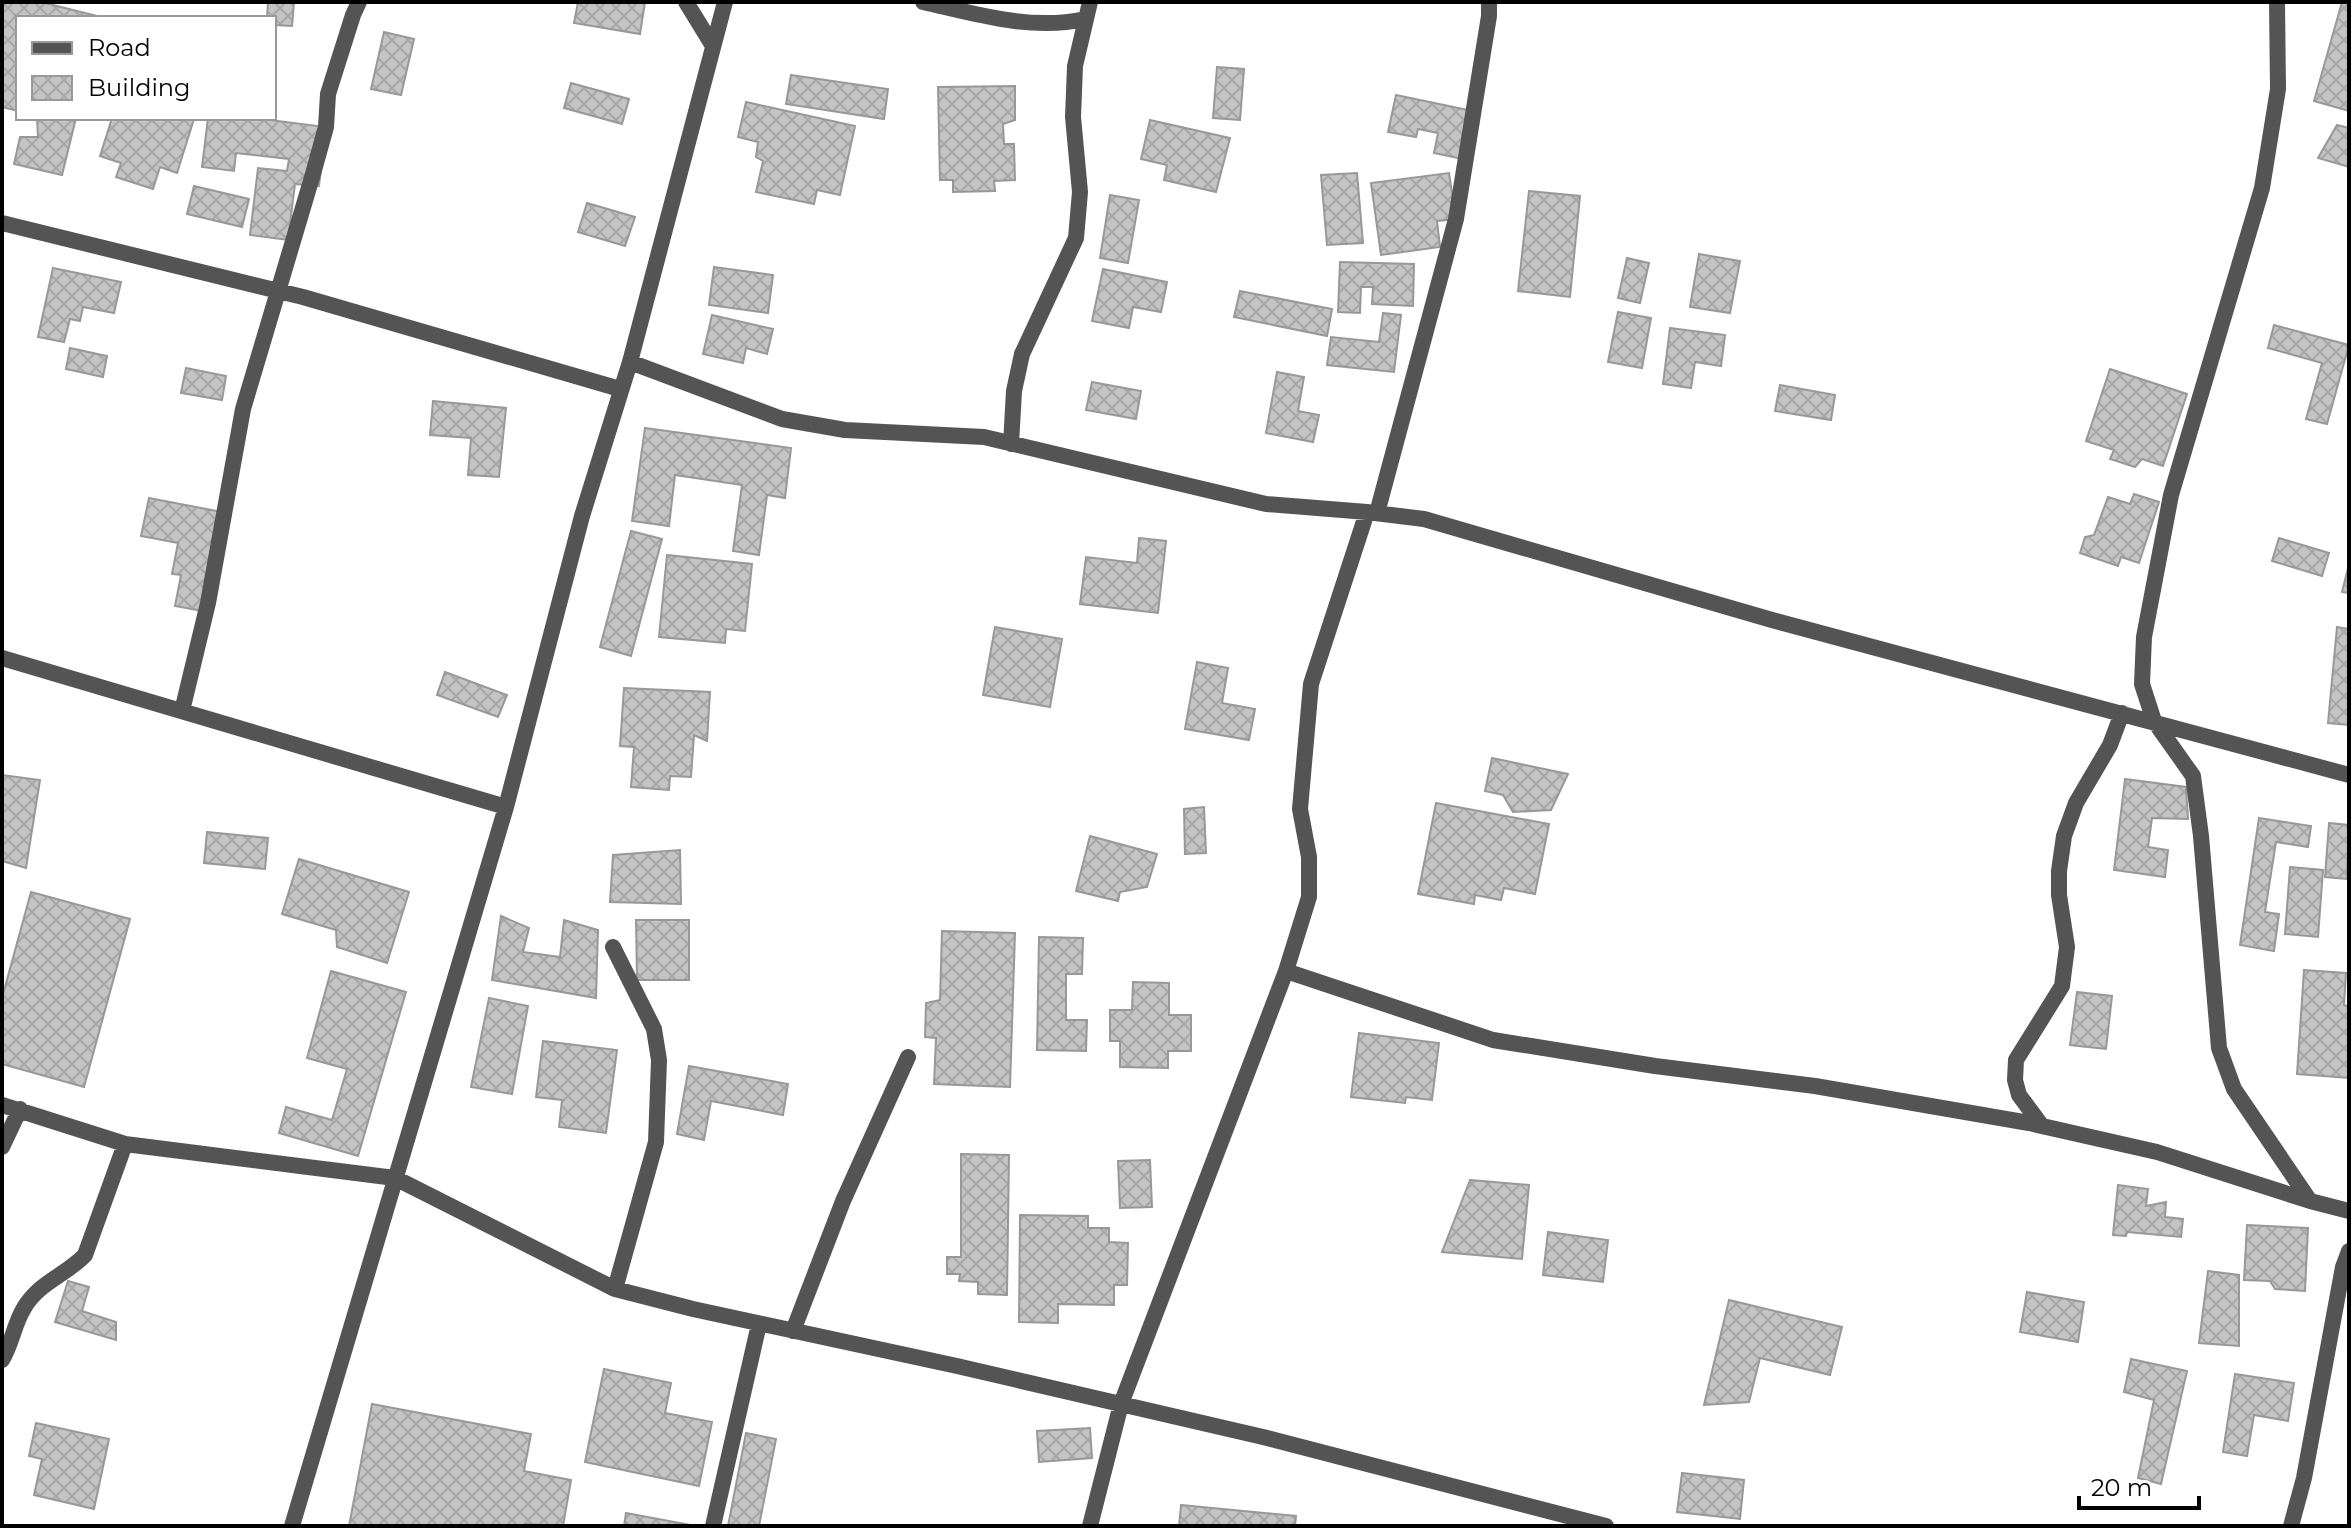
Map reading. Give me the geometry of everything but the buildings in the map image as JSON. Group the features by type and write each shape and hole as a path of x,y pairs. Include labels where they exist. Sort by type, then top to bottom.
{"street":[{"path":"182,711 208,603 243,409 326,127 328,94 359,2"},
{"path":"686,2 713,46"},
{"path":"292,1526 506,807 582,516 630,362 725,2"},
{"path":"923,2 1033,24 1061,24 1085,19"},
{"path":"1011,444 1014,391 1022,354 1076,238 1080,192 1073,117 1075,66 1090,2"},
{"path":"1090,1526 1121,1404 1286,971 1309,897 1309,857 1300,809 1311,684 1372,512 1456,219 1489,2"},
{"path":"2277,2 2278,89 2262,188 2171,495 2144,637 2142,684 2154,721 2193,776 2219,1048 2234,1089 2310,1201"},
{"path":"2,223 277,291 620,389"},
{"path":"630,362 782,419 845,430 984,437 1266,504 1424,519 1772,620 2349,775"},
{"path":"2,658 506,807"},
{"path":"2042,1126 2019,1095 2015,1080 2016,1060 2062,986 2067,947 2059,895 2059,871 2064,836 2076,803 2110,745 2122,713"},
{"path":"613,947 654,1029 659,1060 656,1142 615,1289"},
{"path":"1286,971 1493,1040 1655,1066 1815,1086 2042,1126 2157,1152 2349,1211"},
{"path":"793,1331 843,1201 908,1057"},
{"path":"2,1105 125,1144 395,1178 615,1289 1263,1437 1559,1521 1606,1526"},
{"path":"2,1147 20,1109"},
{"path":"2,1360 24,1307 46,1283 73,1268 85,1255 125,1144"},
{"path":"2291,1526 2304,1478 2343,1267 2349,1251"},
{"path":"713,1526 759,1324"}]}
